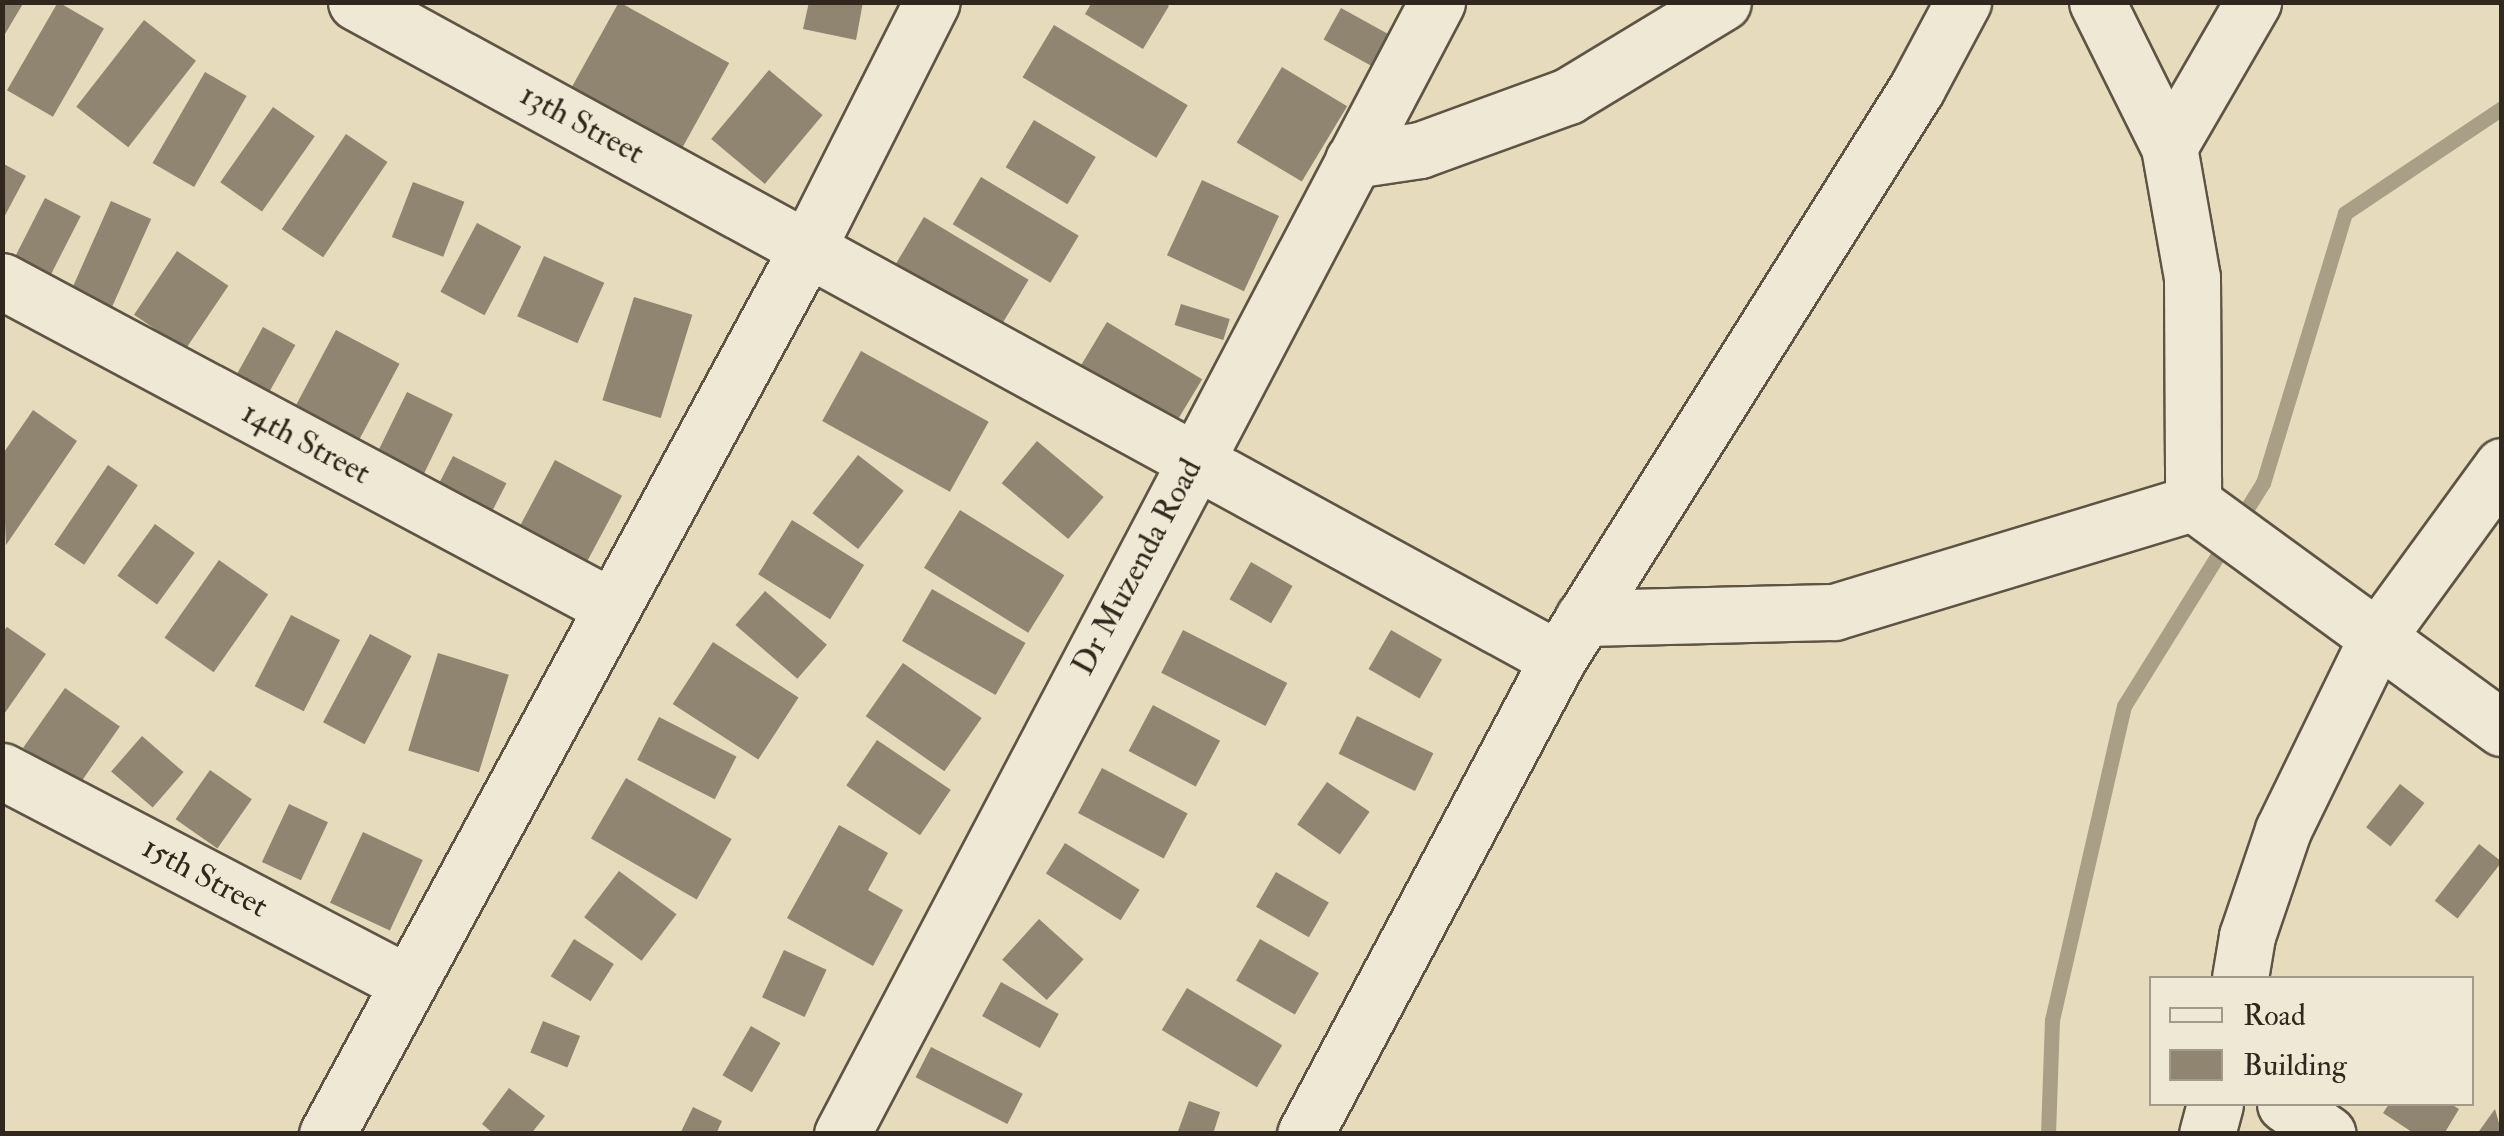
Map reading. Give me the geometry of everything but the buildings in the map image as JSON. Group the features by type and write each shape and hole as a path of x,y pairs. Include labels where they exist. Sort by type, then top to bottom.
{"street":[{"name":"13th Street","path":"356,2 808,245 1191,462 1571,639"},
{"path":"327,1134 808,245 932,2"},
{"name":"Dr Muzenda Road","path":"842,1134 1191,462 1437,2"},
{"path":"1353,160 1420,150 1568,96 1723,2"},
{"path":"1306,1134 1571,639 1917,88 1963,2"},
{"path":"2097,2 2169,147 2192,278 2193,502"},
{"path":"2169,147 2253,2"},
{"name":"14th Street","path":"2,280 610,606"},
{"path":"2240,976 2246,936 2283,830 2376,638 2502,466"},
{"path":"1571,639 1834,612 2193,502"},
{"path":"2193,502 2279,569 2502,728"},
{"name":"15th Street","path":"2,771 407,982"},
{"path":"2207,1134 2214,1106"},
{"path":"2288,1106 2328,1134"}],"waterway":[{"path":"2048,1134 2052,1020 2124,706 2263,483 2345,213 2502,108"}]}
